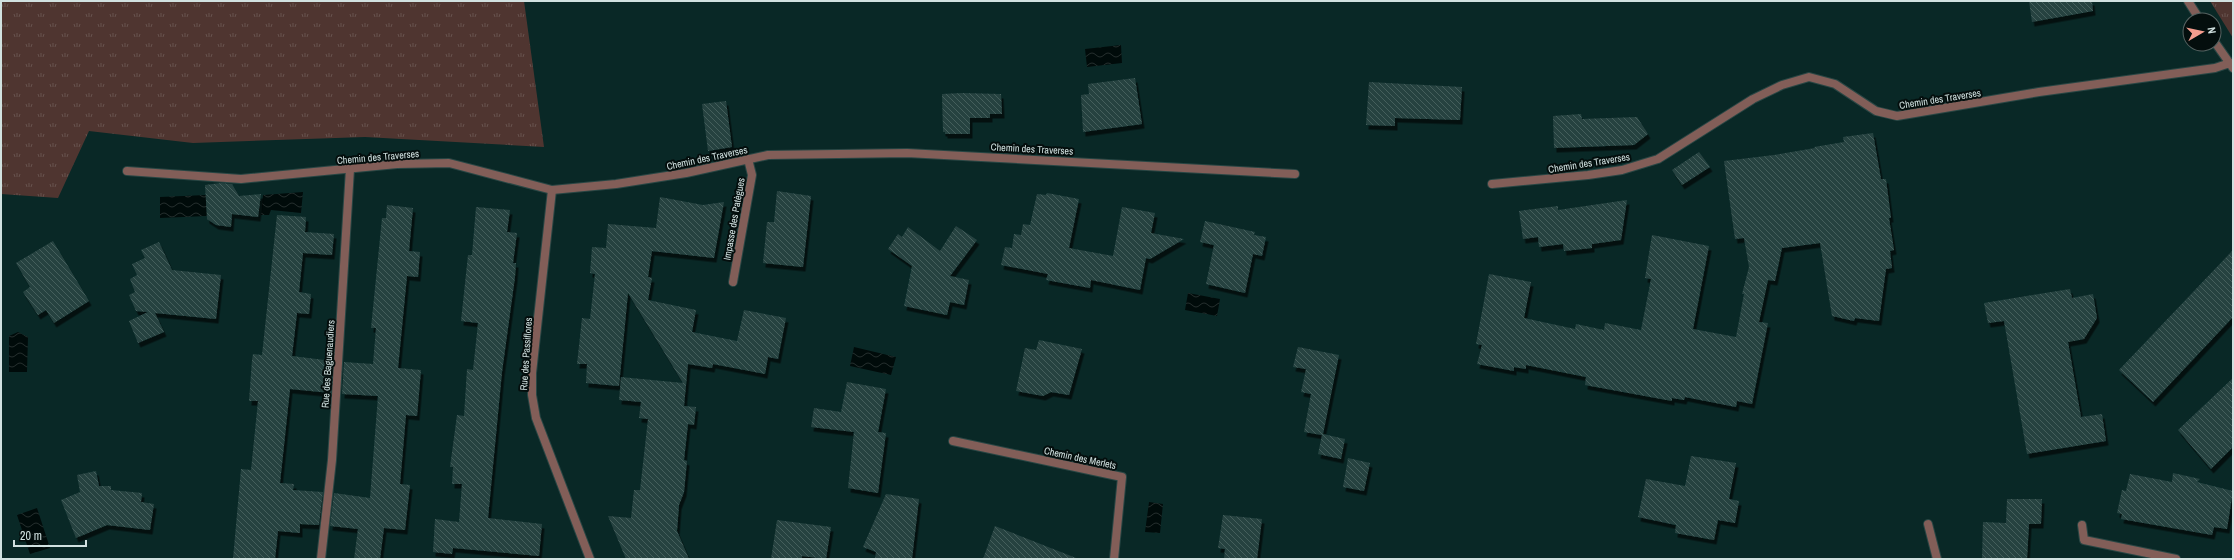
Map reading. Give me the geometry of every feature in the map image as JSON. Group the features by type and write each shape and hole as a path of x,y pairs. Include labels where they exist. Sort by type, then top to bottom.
{"street":[{"path":"2188,1 2195,12"},
{"path":"2221,52 2231,66"},
{"name":"Chemin des Traverses","path":"1492,184 1588,175 1622,170 1658,159 1753,99 1782,85 1810,77 1835,84 1876,111 1896,116 2040,92 2231,66"},
{"name":"Chemin des Traverses","path":"127,171 241,179 397,164 449,162 552,190 616,184 686,173 748,159 786,154 907,153 1295,174"},
{"name":"Impasse des Patègues","path":"733,282 752,175 748,159"},
{"name":"Rue des Baguenaudiers","path":"321,559 332,460 350,169"},
{"name":"Rue des Passiflores","path":"552,190 532,374 532,395 536,418 590,559"},
{"name":"Chemin des Merlets","path":"953,441 1122,477 1114,559"},
{"path":"1928,524 1937,559"},
{"path":"2082,525 2084,540 2176,559"}],"green space":[{"path":"1,1 524,1 544,147 365,137 193,143 89,131 58,198 1,194"},
{"path":"2210,1 2233,1 2233,38 2222,20 2222,12 2217,12"}],"water":[{"path":"1121,45 1122,63 1087,67 1085,49"},
{"path":"303,192 301,213 271,210 269,215 261,215 263,195"},
{"path":"206,195 207,216 160,218 160,197"},
{"path":"1188,293 1220,299 1217,316 1185,310"},
{"path":"18,332 28,337 27,372 9,372 9,336"},
{"path":"854,347 896,357 891,375 850,366"},
{"path":"1149,502 1163,504 1160,533 1145,532"},
{"path":"37,508 50,548 30,554 17,515"}],"building":[{"path":"2029,1 2092,1 2093,11 2032,22"},
{"path":"1135,78 1142,124 1083,132 1081,95 1089,94 1088,84"},
{"path":"1369,82 1462,87 1460,120 1395,118 1395,126 1366,125"},
{"path":"942,94 1001,94 1002,114 990,114 990,118 970,118 970,134 945,134 945,132 943,132"},
{"path":"726,101 732,147 708,151 702,104"},
{"path":"1581,114 1582,119 1637,117 1648,134 1634,145 1554,148 1553,116"},
{"path":"1873,133 1881,179 1886,179 1891,218 1889,218 1894,250 1890,251 1892,268 1886,269 1879,321 1855,318 1854,321 1832,316 1820,243 1782,248 1775,281 1768,280 1759,322 1768,323 1752,404 1737,401 1736,407 1685,397 1684,400 1672,398 1672,401 1585,385 1586,377 1526,365 1526,369 1514,367 1514,371 1477,364 1482,345 1476,344 1489,274 1531,282 1524,318 1575,329 1576,324 1604,330 1605,323 1641,330 1651,279 1645,278 1652,235 1709,246 1693,329 1736,337 1744,294 1742,294 1749,267 1744,238 1735,239 1724,161 1815,148 1814,147 1844,142 1843,137"},
{"path":"1699,152 1710,167 1682,185 1672,170"},
{"path":"221,183 232,184 239,196 261,194 258,217 232,214 231,227 216,225 207,219 205,185"},
{"path":"777,191 811,196 803,267 763,263 767,222 774,222"},
{"path":"1047,193 1079,199 1069,248 1113,256 1122,207 1155,213 1151,233 1184,239 1150,259 1146,258 1140,290 1091,280 1090,288 1046,280 1048,274 1001,265 1005,247 1012,248 1014,234 1021,235 1023,224 1030,225 1037,194 1046,195"},
{"path":"660,197 703,205 724,202 714,258 652,251 648,277 652,278 648,300 696,310 692,332 737,341 744,310 786,318 778,359 768,357 765,374 713,364 712,368 688,364 684,406 696,407 694,425 688,424 684,460 687,461 684,492 679,505 677,531 689,559 626,559 608,516 631,518 634,490 640,490 648,419 639,418 641,402 619,400 621,377 683,383 628,293 619,386 586,383 587,364 577,364 582,318 590,319 595,274 590,273 592,247 606,248 608,224 656,228"},
{"path":"1627,200 1621,240 1592,244 1592,248 1564,251 1563,244 1539,247 1538,237 1523,239 1519,211 1558,206 1558,210"},
{"path":"387,205 413,208 409,251 420,252 418,277 407,276 398,368 421,370 417,416 406,415 400,484 410,485 405,530 384,528 380,559 354,559 358,529 330,526 334,493 370,498 378,396 342,394 344,362 373,364 376,328 371,328 382,218 386,218"},
{"path":"476,207 510,210 507,232 517,233 513,263 516,263 515,277 502,372 488,518 542,524 539,556 453,548 452,554 433,552 435,519 459,522 462,484 452,484 453,467 450,467 457,415 464,416 467,369 473,370 478,323 461,321 468,255 472,255"},
{"path":"277,215 306,217 305,232 334,234 332,255 303,253 299,292 311,294 309,314 297,313 292,356 333,361 331,393 290,389 280,483 294,484 293,490 323,492 319,525 300,524 300,533 278,531 275,559 233,559 241,469 251,470 258,401 249,401 252,360 253,354 262,355"},
{"path":"1205,221 1255,232 1254,235 1266,237 1262,256 1253,254 1245,293 1206,284 1214,245 1200,242"},
{"path":"956,226 977,240 950,276 969,280 964,305 950,302 947,315 904,306 912,266 888,249 898,234 902,237 908,227 940,251"},
{"path":"53,241 89,301 54,323 46,310 38,315 23,292 30,287 16,263"},
{"path":"159,242 172,270 221,275 216,319 155,313 164,332 138,343 129,321 148,312 136,311 129,295 135,292 130,279 137,275 132,264 145,258 141,250"},
{"path":"2233,250 2233,317 2153,402 2119,370"},
{"path":"2070,289 2072,298 2093,294 2097,318 2084,339 2068,342 2081,417 2102,414 2106,441 2027,454 2004,321 1988,323 1984,303"},
{"path":"1039,340 1082,349 1069,395 1051,392 1043,396 1016,391 1025,348 1036,350"},
{"path":"1298,347 1339,355 1323,434 1345,439 1341,459 1318,454 1322,435 1304,432 1311,394 1301,392 1306,369 1293,367"},
{"path":"2233,378 2233,447 2211,469 2178,430"},
{"path":"847,382 886,389 878,432 886,433 878,493 848,488 854,432 811,427 814,408 841,412"},
{"path":"1691,456 1736,463 1729,499 1739,501 1735,523 1718,520 1714,540 1675,533 1676,525 1638,517 1646,479 1685,486"},
{"path":"1348,458 1370,463 1364,491 1343,487"},
{"path":"96,471 99,486 111,486 111,490 142,493 141,502 154,504 150,530 107,525 76,538 61,500 80,492 77,475"},
{"path":"2173,473 2200,479 2197,482 2233,491 2227,529 2214,527 2212,535 2121,519 2122,514 2117,513 2122,490 2126,491 2130,474 2172,482"},
{"path":"886,494 919,499 912,559 875,559 876,552 863,547"},
{"path":"2007,499 2042,499 2041,524 2029,524 2027,559 1982,559 1983,522 2006,523"},
{"path":"1223,515 1262,519 1257,559 1224,559 1225,549 1218,548"},
{"path":"777,520 831,527 826,559 802,556 802,559 771,559"},
{"path":"995,526 1076,558 1076,559 983,559"}]}
